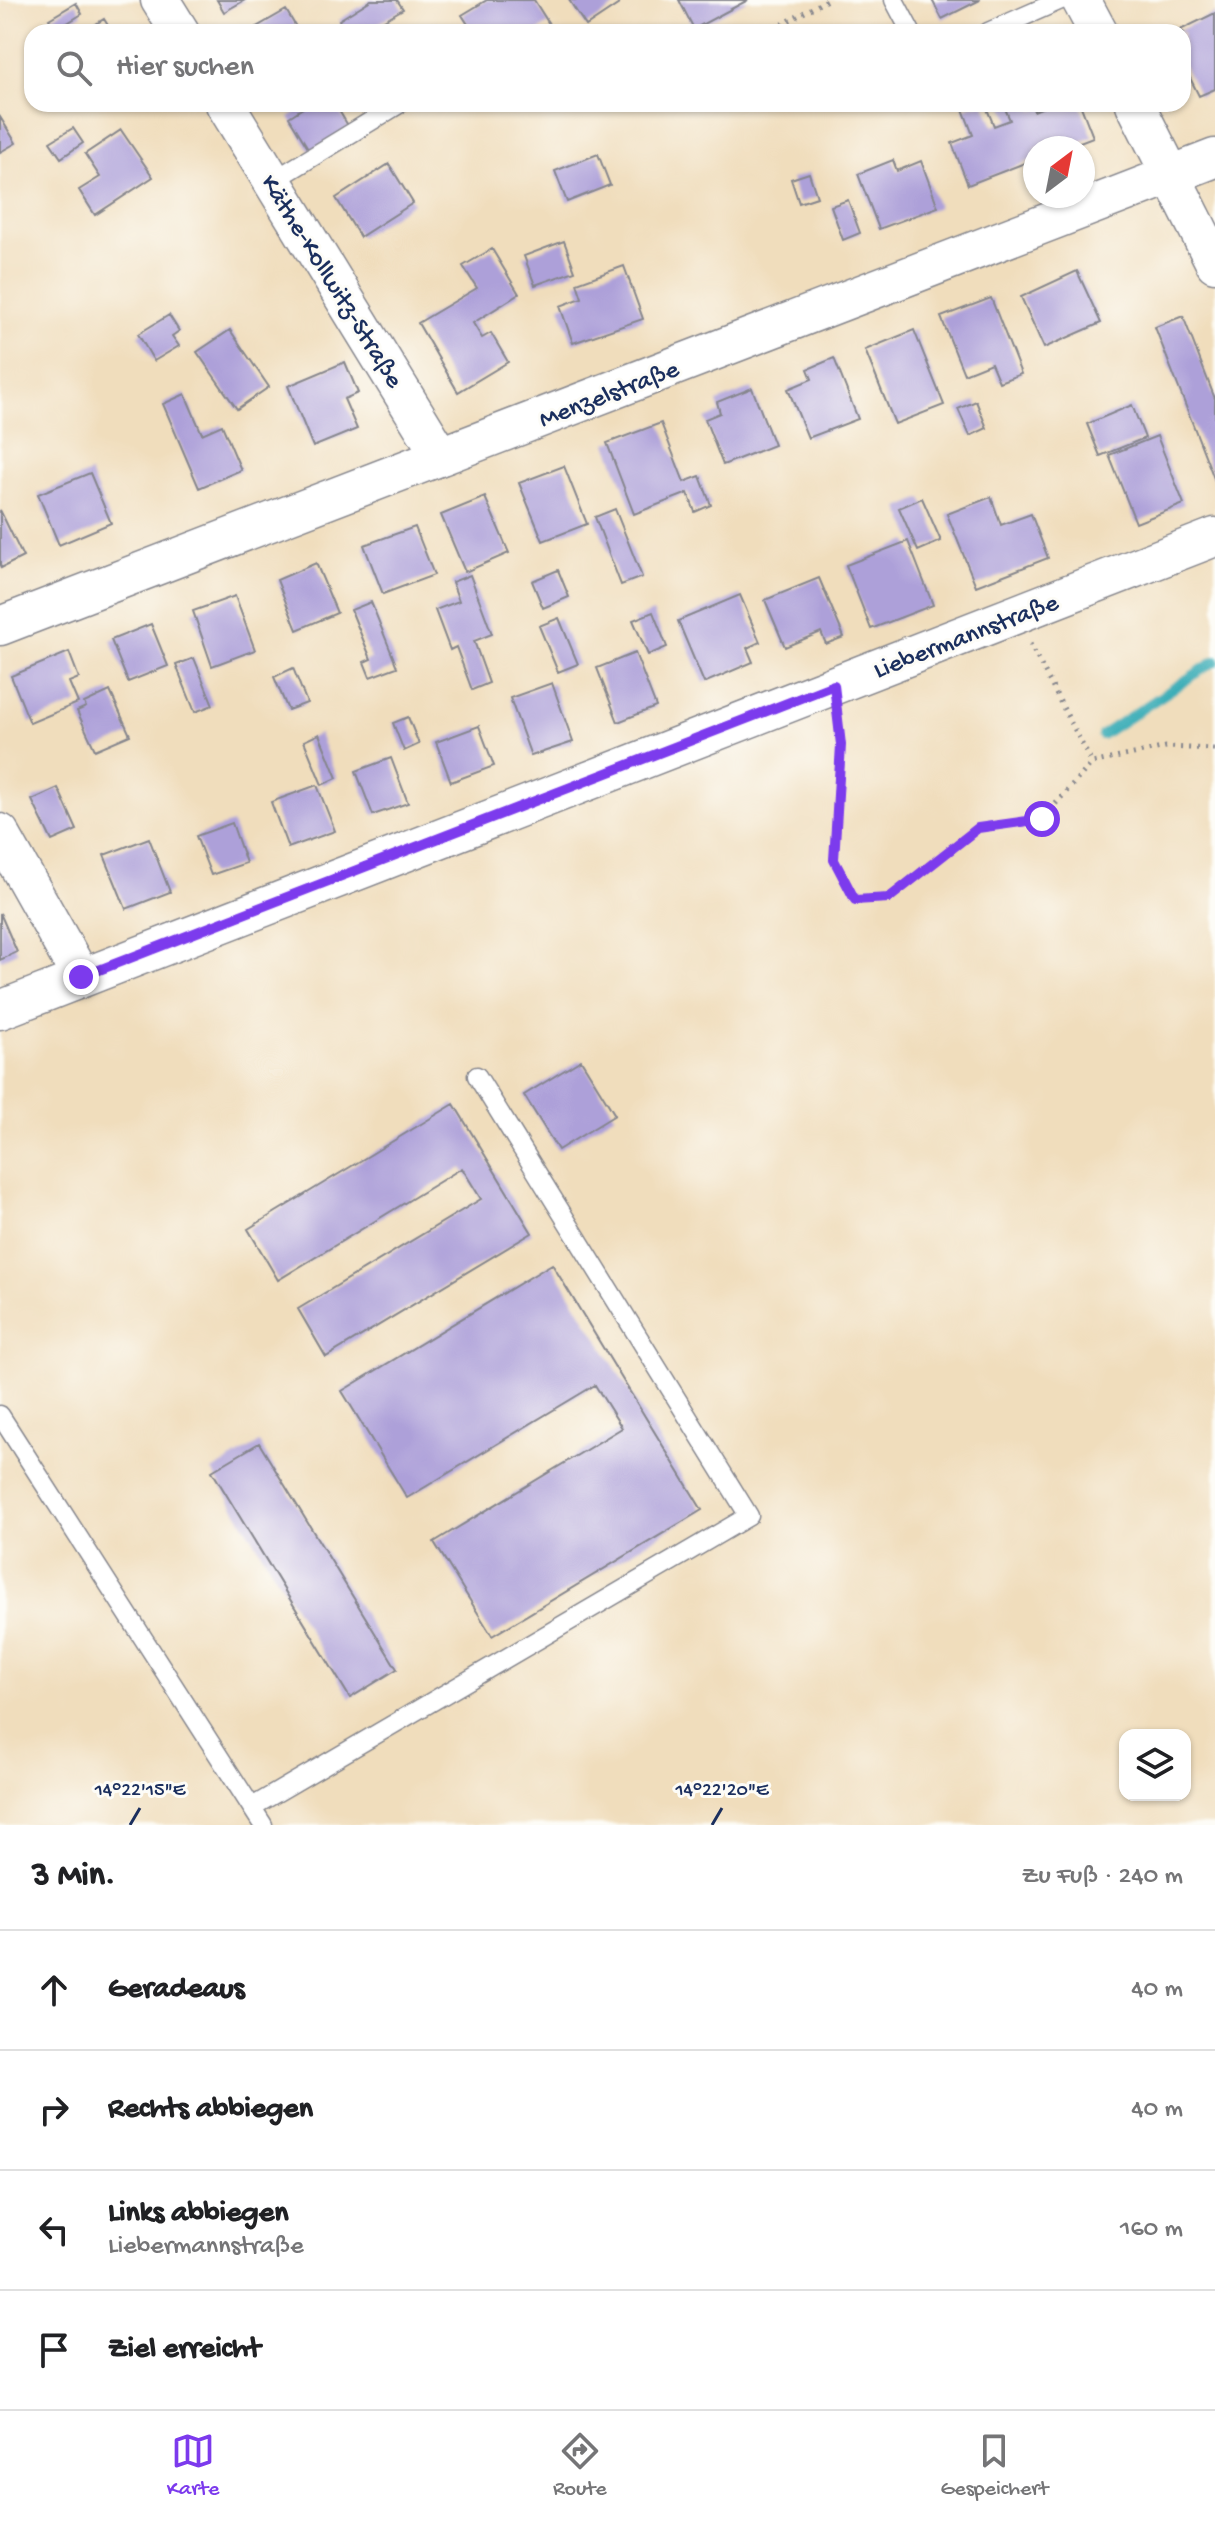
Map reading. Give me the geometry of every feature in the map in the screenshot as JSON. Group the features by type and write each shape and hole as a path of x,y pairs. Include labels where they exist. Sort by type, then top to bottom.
{"street":[{"path":"160,0 175,24"},
{"path":"1081,0 1094,24"},
{"name":"Käthe-Kollwitz-Straße","path":"230,112 441,456"},
{"path":"1139,112 1215,263"},
{"name":"Menzelstraße","path":"0,626 1215,158"},
{"name":"Liebermannstraße","path":"0,1010 1215,537"},
{"path":"0,833 81,977"}],"lane":[{"path":"894,0 907,24"},
{"path":"1006,24 1061,0"},
{"path":"273,181 386,112"},
{"path":"252,1807 749,1516 477,1076"},
{"path":"0,1415 263,1825"}],"path":[{"path":"783,24 827,0"},
{"path":"1014,615 1092,763"},
{"path":"834,685 841,745 834,860 855,900 889,898 978,828 1042,819 1092,763 1166,747 1215,749"}],"building":[{"path":"217,0 245,0 224,12"},
{"path":"371,0 397,0 403,9 377,24 341,24 339,20"},
{"path":"487,0 534,0 549,24 468,24 462,15"},
{"path":"569,0 616,0 619,4 589,24 585,24"},
{"path":"679,0 748,0 703,24 691,24"},
{"path":"932,0 980,0 942,19"},
{"path":"76,3 82,14 66,24 52,24 49,19"},
{"path":"286,10 294,24 262,24"},
{"path":"1215,13 1215,89 1199,96 1191,80 1191,25"},
{"path":"297,112 340,112 350,129 311,153 289,117"},
{"path":"964,112 988,112 994,126 1010,120 1006,112 1083,112 1093,136 1023,136 1023,164 968,185 952,143 973,135"},
{"path":"0,117 16,143 0,152"},
{"path":"73,128 83,143 61,158 50,142"},
{"path":"121,130 153,177 95,215 79,190 100,177 85,154"},
{"path":"598,154 610,185 567,202 555,171"},
{"path":"893,160 897,171 921,161 938,207 879,229 858,174"},
{"path":"389,164 413,203 360,237 336,198"},
{"path":"809,173 817,197 799,203 791,179"},
{"path":"848,200 860,233 843,240 831,206"},
{"path":"564,241 575,271 535,285 524,256"},
{"path":"492,249 519,294 473,323 482,338 491,333 508,362 458,392 418,323 477,288 463,266"},
{"path":"624,266 643,319 573,343 560,306 582,298 577,283"},
{"path":"1077,271 1101,323 1044,348 1021,297"},
{"path":"991,298 1021,374 999,382 991,363 964,374 941,317"},
{"path":"169,315 179,331 172,336 179,346 154,361 138,334"},
{"path":"1183,316 1215,399 1215,481 1155,327"},
{"path":"230,330 269,387 237,409 197,352"},
{"path":"914,330 944,405 895,424 865,350"},
{"path":"834,358 858,419 808,438 788,389 812,379 808,369"},
{"path":"345,362 358,393 344,399 357,429 313,447 288,386"},
{"path":"752,388 774,445 723,465 705,419 720,413 717,402"},
{"path":"185,394 202,434 222,425 241,470 199,488 163,404"},
{"path":"976,401 987,428 970,436 958,409"},
{"path":"1132,405 1145,438 1100,456 1087,424"},
{"path":"661,423 684,482 700,476 711,505 695,512 688,493 634,514 607,443"},
{"path":"1157,436 1184,504 1136,523 1109,455"},
{"path":"564,466 587,524 543,541 519,483"},
{"path":"90,473 111,523 59,545 38,494"},
{"path":"485,497 509,553 465,572 441,515"},
{"path":"991,497 1001,525 1031,514 1048,558 976,586 947,514"},
{"path":"922,498 941,541 918,551 899,508"},
{"path":"615,509 642,577 621,585 595,517"},
{"path":"0,510 23,557 1,568 0,565"},
{"path":"415,527 434,575 383,594 364,545"},
{"path":"908,541 933,605 871,629 846,565"},
{"path":"316,563 337,613 297,630 277,580"},
{"path":"558,570 569,597 543,608 532,581"},
{"path":"470,575 492,634 474,641 489,683 472,690 456,647 450,650 435,610 459,601 452,582"},
{"path":"819,578 844,637 826,644 821,632 785,647 765,600"},
{"path":"740,595 760,642 747,648 753,662 704,683 678,621"},
{"path":"235,596 255,650 212,666 193,611"},
{"path":"371,602 397,667 370,677 364,662 371,659 351,610"},
{"path":"653,612 667,647 648,655 633,620"},
{"path":"559,618 578,664 558,672 539,626"},
{"path":"151,624 168,666 128,682 111,640"},
{"path":"69,652 79,678 69,682 78,703 30,723 11,676"},
{"path":"635,653 656,707 618,722 597,668"},
{"path":"194,658 213,705 195,712 176,665"},
{"path":"293,668 307,703 288,710 274,677"},
{"path":"552,683 573,742 531,756 510,698"},
{"path":"110,691 130,735 95,750 77,711 86,707 84,703"},
{"path":"408,717 419,744 404,751 393,723"},
{"path":"479,726 494,766 451,782 436,742"},
{"path":"319,734 337,778 322,785 304,741"},
{"path":"391,758 408,803 373,815 356,771"},
{"path":"317,785 335,831 288,848 271,802"},
{"path":"58,788 77,830 52,841 32,800"},
{"path":"232,823 246,863 211,875 196,836"},
{"path":"149,838 170,892 126,909 104,855"},
{"path":"0,913 17,952 0,960"},
{"path":"581,1060 615,1115 558,1150 524,1095"},
{"path":"454,1104 532,1233 326,1357 298,1309 481,1199 462,1168 278,1280 248,1229"},
{"path":"552,1264 702,1510 492,1636 434,1542 622,1428 595,1385 407,1498 342,1391"},
{"path":"259,1443 397,1669 350,1698 212,1471"}],"waterway":[{"path":"1102,735 1215,661"}],"route":[{"path":"81,977 834,685 841,745 834,860 855,900 889,898 978,828 1042,819"}]}
